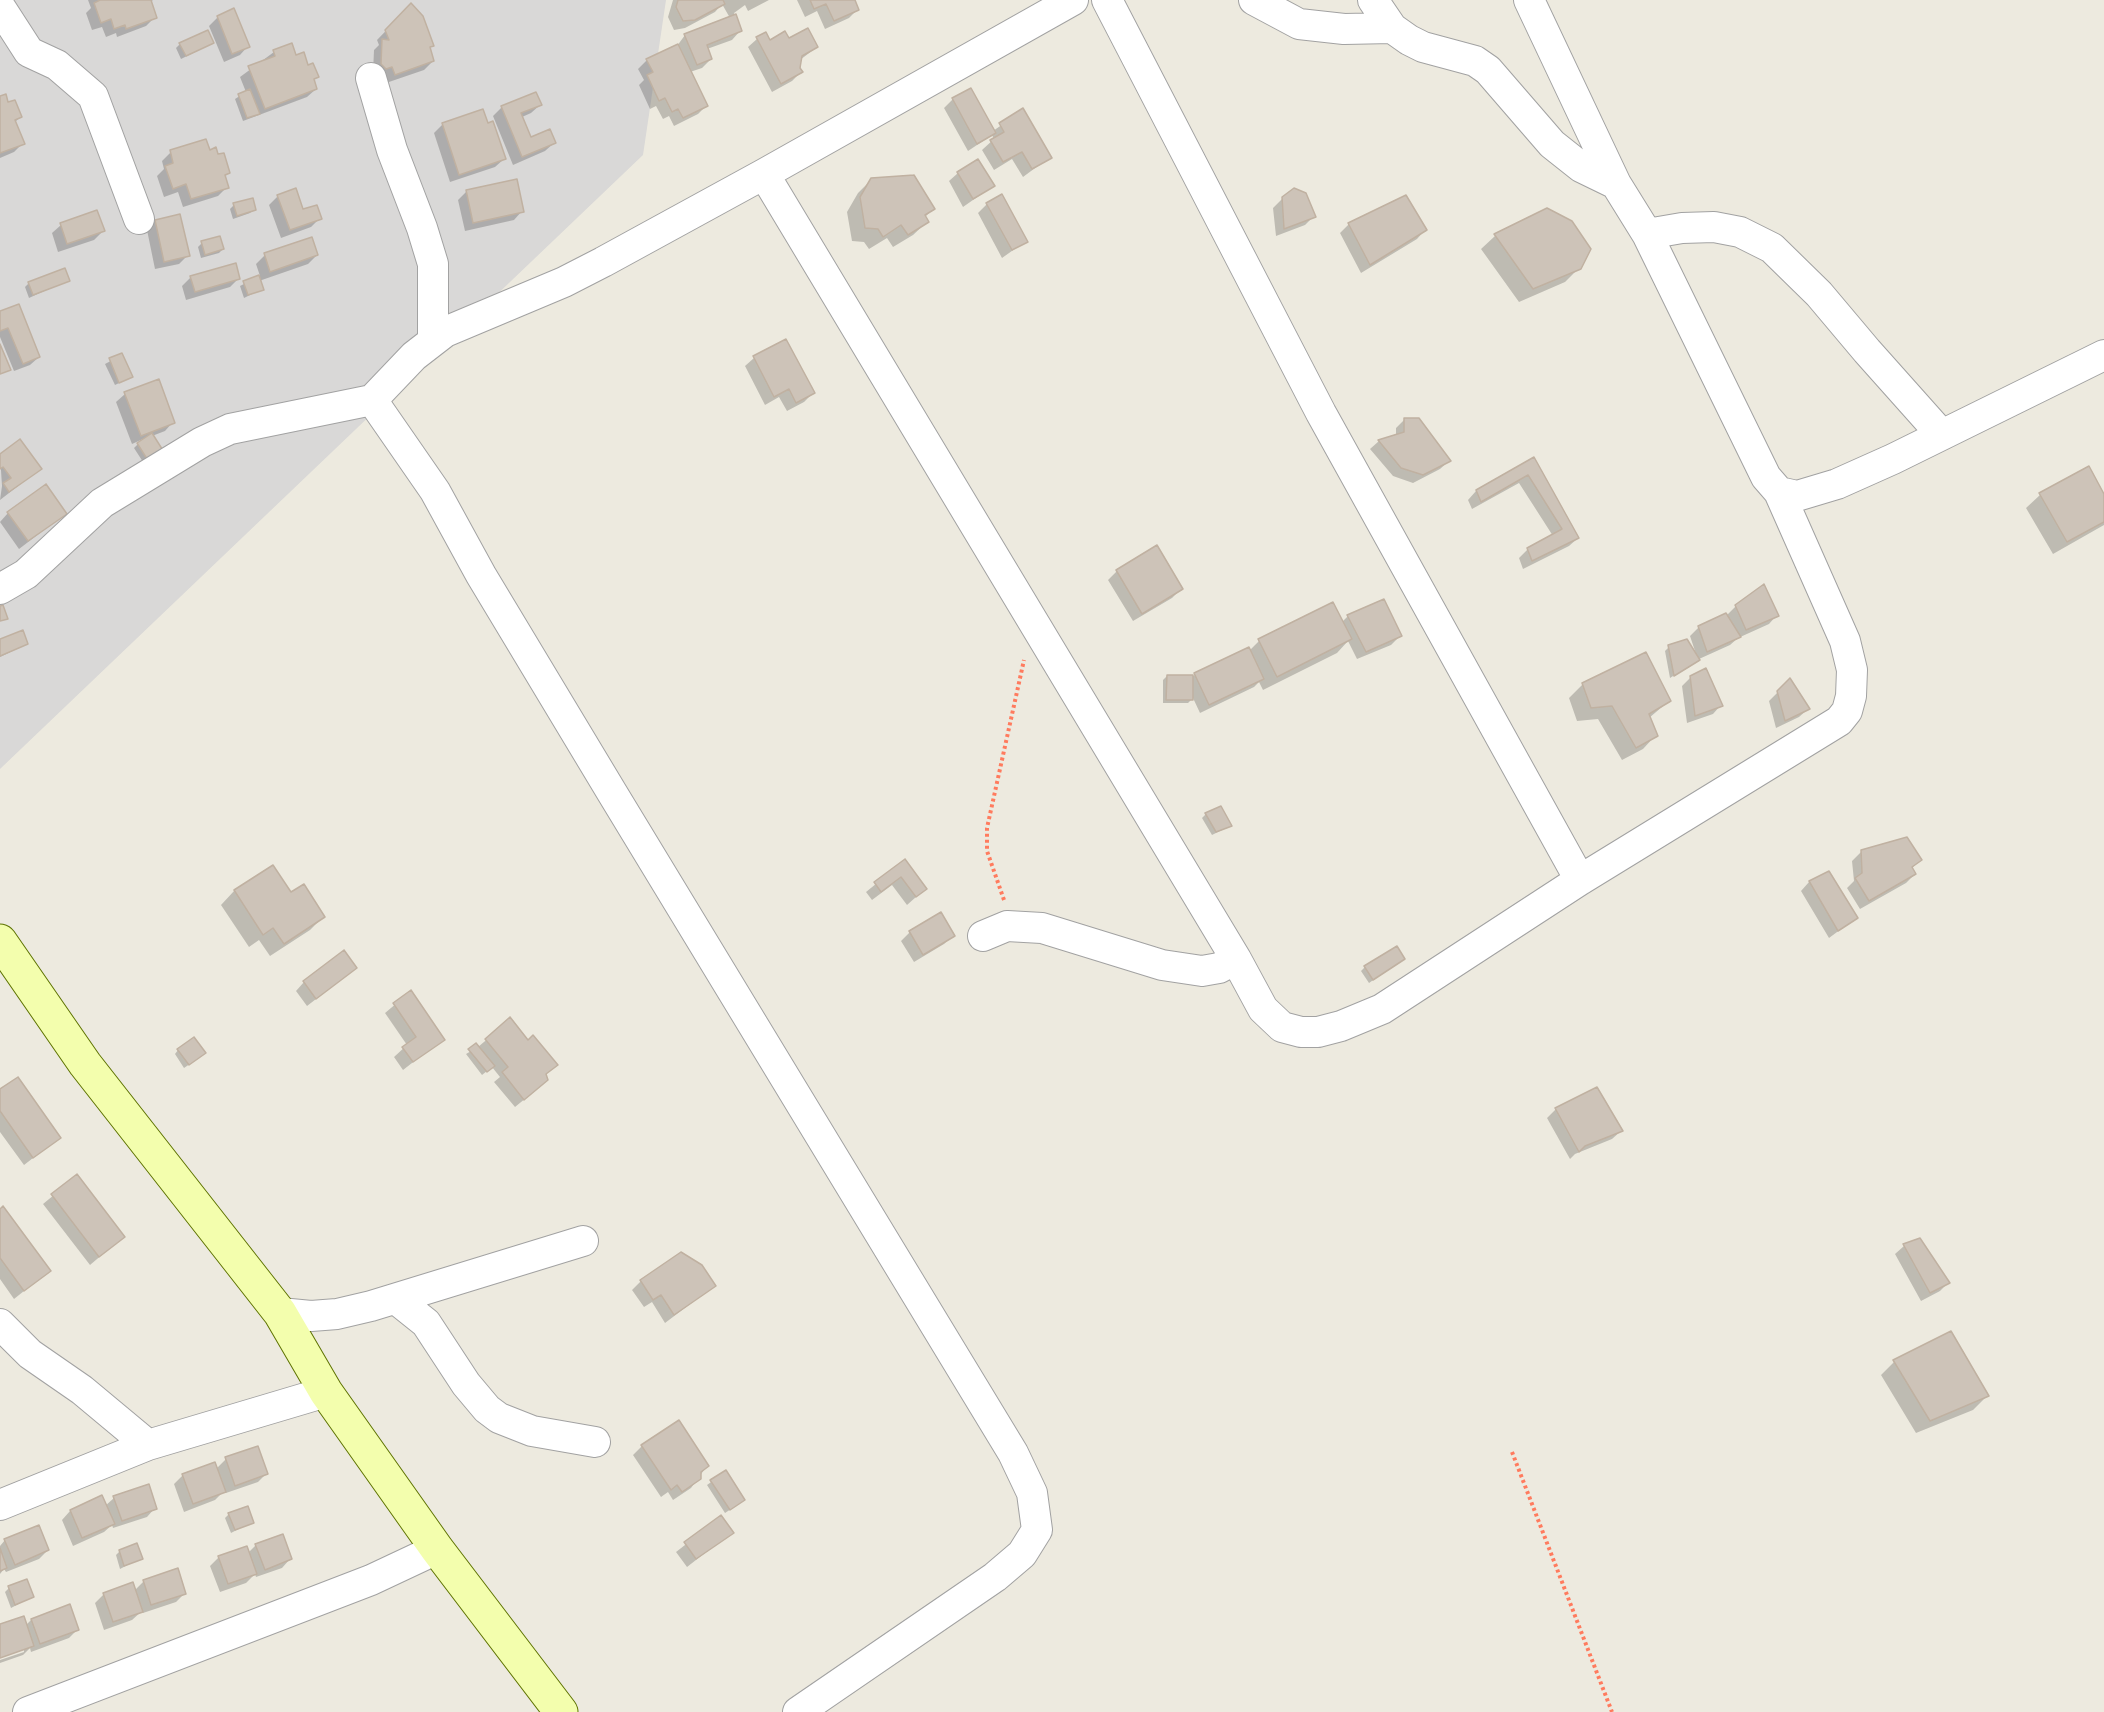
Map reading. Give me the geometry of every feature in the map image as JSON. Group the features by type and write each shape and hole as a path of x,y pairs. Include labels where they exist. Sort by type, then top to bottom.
{"street":[{"path":"0,589 26,574 102,503 202,442 230,429 372,400 386,388 414,356 434,341 476,318 564,282 764,174 1073,0"},
{"path":"1107,0 1320,413 1580,880"},
{"path":"1254,0 1299,24 1344,29 1392,28"},
{"path":"1373,0 1392,28 1423,47 1475,61 1497,81 1512,101 1552,144 1581,167 1616,184"},
{"path":"764,174 1032,624 1236,959 1263,1009 1282,1027 1301,1032 1318,1032 1341,1026 1382,1009 1580,880 1839,721 1848,711 1852,670 1845,641 1779,492 1766,477 1647,234 1616,184 1529,0"},
{"path":"0,7 29,52 57,65 93,96 139,219"},
{"path":"371,78 392,150 422,228 433,264 434,341"},
{"path":"1647,234 1682,228 1714,227 1740,232 1772,248 1820,294 1866,351 1941,434"},
{"path":"1779,492 1797,496 1837,484 1893,459 2104,355"},
{"path":"372,400 435,491 482,575 611,791 1013,1453 1032,1493 1037,1530 1022,1554 977,1590 798,1712"},
{"path":"983,936 1014,926 1042,928 1162,965 1202,971 1220,968 1236,959"},
{"path":"0,941 85,1064 280,1312 326,1392 436,1549 561,1712"},
{"path":"280,1312 311,1316 337,1314 396,1299 583,1241"},
{"path":"396,1299 426,1323 466,1384 499,1418 532,1431 595,1442"},
{"path":"0,1324 30,1354 82,1390 148,1445"},
{"path":"0,1505 148,1445 326,1392"},
{"path":"28,1712 370,1580 436,1549"}],"path":[{"path":"1014,926 987,851 987,828 1032,624"},
{"path":"1512,1452 1612,1712"}],"shaded area":[{"path":"0,0 666,0 643,155 0,769"}],"building":[{"path":"100,0 151,0 157,18 126,29 125,25 114,29 111,19 101,23 94,3"},
{"path":"678,0 723,0 725,4 695,20 683,21 676,7"},
{"path":"810,0 855,0 859,10 834,21 826,4 814,9"},
{"path":"411,3 423,16 434,46 430,47 434,61 395,75 392,67 386,69 381,64 382,39 389,40 385,30"},
{"path":"234,8 250,47 232,54 217,16"},
{"path":"736,14 742,31 707,45 712,59 697,65 684,34"},
{"path":"808,28 818,47 802,56 800,68 803,72 781,84 756,37 766,32 770,40 785,31 789,38"},
{"path":"208,30 214,43 186,56 179,43"},
{"path":"292,43 296,55 304,52 308,65 313,63 319,77 314,79 317,89 265,109 248,66 275,56 273,50"},
{"path":"678,44 708,106 683,118 678,109 672,112 665,98 659,101 647,75 653,72 646,59"},
{"path":"971,88 996,133 977,144 952,98"},
{"path":"250,89 260,114 247,118 238,94"},
{"path":"536,92 542,105 521,113 531,137 550,129 556,143 522,157 501,106"},
{"path":"6,94 8,102 15,100 22,117 15,120 25,144 0,153 0,96"},
{"path":"1023,108 1052,158 1032,169 1022,152 1003,162 990,140 1004,132 999,123"},
{"path":"483,109 488,123 493,121 506,159 459,175 442,123"},
{"path":"206,139 210,150 216,147 218,154 224,153 230,173 225,175 229,188 191,199 186,184 173,189 165,166 173,163 170,150"},
{"path":"978,159 995,186 973,199 957,172"},
{"path":"914,175 935,209 925,215 929,222 908,235 901,225 883,237 878,229 865,228 860,197 871,178"},
{"path":"517,179 524,212 473,223 466,190"},
{"path":"296,188 303,209 317,205 322,219 290,230 277,195"},
{"path":"1294,188 1306,193 1316,217 1284,229 1282,197"},
{"path":"1002,194 1028,242 1012,250 986,203"},
{"path":"1406,195 1427,230 1370,265 1348,223"},
{"path":"253,198 256,210 237,216 233,203"},
{"path":"1547,208 1572,221 1591,249 1581,269 1533,289 1494,234"},
{"path":"97,210 105,231 67,244 60,223"},
{"path":"180,214 190,256 164,262 155,220"},
{"path":"220,236 224,249 205,255 201,241"},
{"path":"312,237 318,255 270,272 264,253"},
{"path":"236,263 240,279 195,292 190,276"},
{"path":"65,268 70,281 33,295 28,282"},
{"path":"259,275 264,290 248,295 243,281"},
{"path":"19,304 40,357 23,364 8,328 0,331 0,311"},
{"path":"786,339 815,393 796,403 789,389 774,397 753,356"},
{"path":"0,344 11,370 0,374"},
{"path":"122,353 133,377 119,383 109,358"},
{"path":"159,379 175,423 141,436 124,392"},
{"path":"1404,418 1419,418 1451,461 1423,475 1401,468 1378,440 1404,432"},
{"path":"152,433 164,452 149,462 137,443"},
{"path":"20,439 42,469 9,492 3,483 11,478 3,467 0,469 0,454"},
{"path":"1534,457 1579,538 1532,561 1527,548 1562,529 1528,475 1481,502 1476,490"},
{"path":"2089,466 2104,494 2104,522 2067,542 2039,493"},
{"path":"46,484 67,514 28,541 7,512"},
{"path":"1157,545 1183,589 1142,614 1116,570"},
{"path":"1764,584 1779,616 1746,630 1735,605"},
{"path":"1384,599 1402,636 1366,652 1347,615"},
{"path":"1333,602 1352,639 1277,677 1258,639"},
{"path":"3,605 8,619 0,621 0,606"},
{"path":"1726,613 1741,637 1707,652 1698,626"},
{"path":"23,630 28,644 0,656 0,639"},
{"path":"1687,639 1700,660 1674,676 1668,645"},
{"path":"1249,647 1264,679 1209,705 1194,673"},
{"path":"1646,652 1671,701 1649,714 1658,736 1636,748 1612,706 1591,708 1582,683"},
{"path":"1706,668 1723,706 1695,716 1690,676"},
{"path":"1167,675 1193,675 1193,700 1166,700"},
{"path":"1790,678 1810,709 1785,721 1777,691"},
{"path":"1221,806 1232,826 1216,832 1205,813"},
{"path":"1907,837 1922,860 1912,867 1916,874 1869,901 1855,878 1862,873 1861,850"},
{"path":"905,859 927,889 916,897 901,877 881,892 874,882"},
{"path":"273,865 291,892 304,884 325,917 284,944 273,928 263,935 234,890"},
{"path":"1829,871 1858,918 1838,931 1809,881"},
{"path":"941,912 955,936 923,955 909,931"},
{"path":"1397,946 1405,959 1373,980 1364,966"},
{"path":"344,950 357,968 316,999 303,981"},
{"path":"411,990 445,1040 413,1062 402,1047 416,1037 393,1003"},
{"path":"510,1017 528,1040 533,1035 558,1065 546,1074 548,1080 524,1100 502,1072 508,1067 485,1039"},
{"path":"194,1037 206,1053 189,1065 177,1049"},
{"path":"476,1043 495,1066 487,1072 468,1049"},
{"path":"18,1077 61,1138 33,1158 0,1111 0,1089"},
{"path":"1597,1087 1623,1131 1585,1146 1579,1152 1555,1108"},
{"path":"77,1174 125,1237 99,1257 51,1194"},
{"path":"3,1206 51,1271 24,1291 0,1258 0,1209"},
{"path":"1920,1238 1950,1283 1930,1293 1903,1244"},
{"path":"681,1252 702,1265 716,1286 674,1315 661,1295 653,1300 640,1280"},
{"path":"1951,1331 1989,1396 1930,1421 1893,1360"},
{"path":"679,1420 709,1466 701,1472 701,1479 682,1492 677,1485 671,1490 641,1445"},
{"path":"258,1446 268,1474 235,1486 225,1457"},
{"path":"215,1462 226,1492 193,1504 182,1474"},
{"path":"726,1470 745,1500 730,1510 710,1480"},
{"path":"149,1484 157,1509 122,1521 113,1496"},
{"path":"102,1495 115,1524 82,1538 70,1510"},
{"path":"248,1506 254,1523 235,1530 228,1513"},
{"path":"721,1515 734,1533 696,1559 684,1542"},
{"path":"39,1525 49,1550 15,1565 4,1539"},
{"path":"283,1534 292,1559 265,1570 255,1544"},
{"path":"137,1543 143,1559 124,1566 119,1550"},
{"path":"247,1546 257,1574 228,1584 218,1556"},
{"path":"0,1548 7,1568 0,1571"},
{"path":"178,1568 186,1594 151,1605 143,1580"},
{"path":"27,1579 34,1597 15,1605 8,1586"},
{"path":"133,1582 143,1612 113,1622 103,1593"},
{"path":"70,1604 79,1630 40,1644 31,1619"},
{"path":"24,1616 34,1646 0,1658 0,1624"}]}
